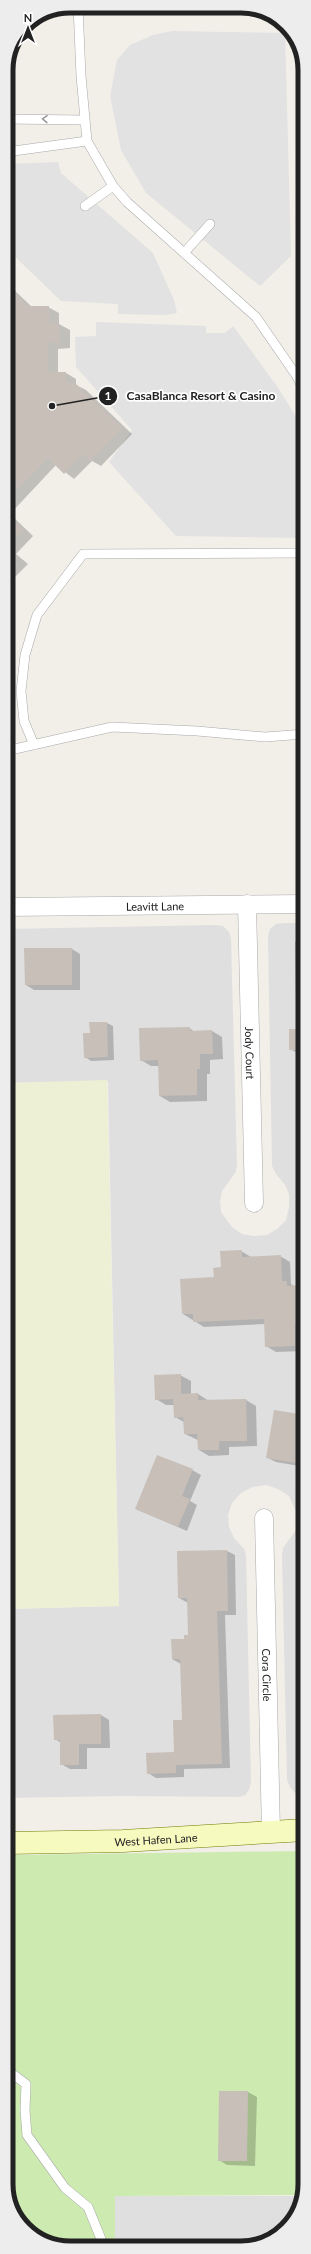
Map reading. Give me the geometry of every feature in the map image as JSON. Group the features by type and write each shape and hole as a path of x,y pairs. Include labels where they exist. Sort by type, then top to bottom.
{"main road":[{"name":"West Hafen Lane","path":"13,1843 123,1841 298,1831"}],"street":[{"name":"Jody Court","path":"247,904 254,1203"},
{"name":"Leavitt Lane","path":"13,907 298,904"},
{"name":"Cora Circle","path":"264,1518 271,1833"}],"lane":[{"path":"78,13 83,120 87,141 113,186 145,220 256,317 298,379"},
{"path":"13,119 83,120"},
{"path":"13,151 87,141"},
{"path":"85,206 113,186"},
{"path":"184,253 210,224"},
{"path":"34,745 24,721 21,691 25,655 37,615 83,554 298,553"},
{"path":"13,750 112,727 197,730 265,737 298,735"},
{"path":"13,2075 26,2084 25,2110 27,2135 65,2188 88,2207 101,2241"}],"shaded area":[{"path":"172,31 285,34 291,256 260,286 146,193 121,150 110,96 117,60 130,45 153,35"},
{"path":"58,162 61,173 153,253 174,300 177,313 165,315 118,314 118,304 61,301 13,255 13,164"},
{"path":"96,322 206,326 206,333 225,333 233,326 277,386 295,415 298,424 298,538 176,536 109,462 132,430 76,367 75,337 96,336"},
{"path":"298,923 298,1516 289,1496 278,1489 266,1485 252,1487 241,1493 232,1503 228,1515 229,1527 234,1538 244,1549 246,1555 251,1782 249,1790 245,1795 239,1797 123,1796 13,1798 13,1609 119,1606 108,1081 13,1083 13,929 215,925 223,926 229,932 231,939 237,1167 235,1173 222,1191 220,1201 221,1212 232,1227 242,1234 254,1236 267,1235 277,1229 286,1220 289,1207 289,1194 285,1185 276,1174 272,1166 268,936 270,929 276,924"},
{"path":"298,1516 298,1794 295,1793 290,1787 287,1780 282,1556 283,1548 296,1530"},
{"path":"115,2196 297,2196 284,2222 276,2229 256,2239 245,2241 115,2241"}],"green space":[{"path":"107,1080 119,1606 13,1609 13,1083"},
{"path":"298,1851 297,2195 115,2196 115,2241 59,2240 48,2237 27,2222 17,2206 13,2188 13,1855"}],"building":[{"path":"13,292 28,306 49,306 49,323 59,323 60,343 48,343 48,372 66,372 66,383 75,383 122,428 90,461 83,454 64,474 48,458 13,494"},
{"path":"13,520 24,530 13,541"},
{"path":"24,948 72,948 72,985 25,985"},
{"path":"89,1022 107,1022 108,1057 84,1058 83,1033 90,1033"},
{"path":"190,1027 190,1031 212,1030 213,1054 200,1054 200,1069 197,1069 197,1095 159,1096 158,1060 140,1061 139,1028"},
{"path":"289,1029 298,1029 298,1050 289,1050"},
{"path":"242,1250 242,1257 281,1255 282,1281 287,1281 287,1286 298,1285 298,1325 295,1325 295,1346 265,1347 264,1319 193,1322 193,1314 182,1314 180,1279 214,1277 213,1268 221,1267 220,1251"},
{"path":"181,1374 181,1394 198,1393 198,1400 246,1399 247,1441 219,1441 219,1450 198,1450 197,1434 184,1434 183,1417 174,1418 173,1399 155,1400 154,1375"},
{"path":"274,1410 298,1414 298,1453 296,1463 266,1458"},
{"path":"157,1455 193,1469 182,1496 190,1499 178,1527 135,1509"},
{"path":"227,1550 228,1611 217,1611 222,1764 176,1765 176,1773 147,1774 146,1753 174,1752 173,1720 182,1720 180,1659 172,1659 171,1639 184,1639 184,1635 188,1635 187,1598 178,1598 177,1551"},
{"path":"101,1714 101,1744 79,1744 79,1765 60,1765 60,1740 54,1740 53,1715"},
{"path":"219,2091 248,2091 247,2161 218,2161"}],"place":[{"name":"CasaBlanca Resort & Casino","path":"52,406"}]}
